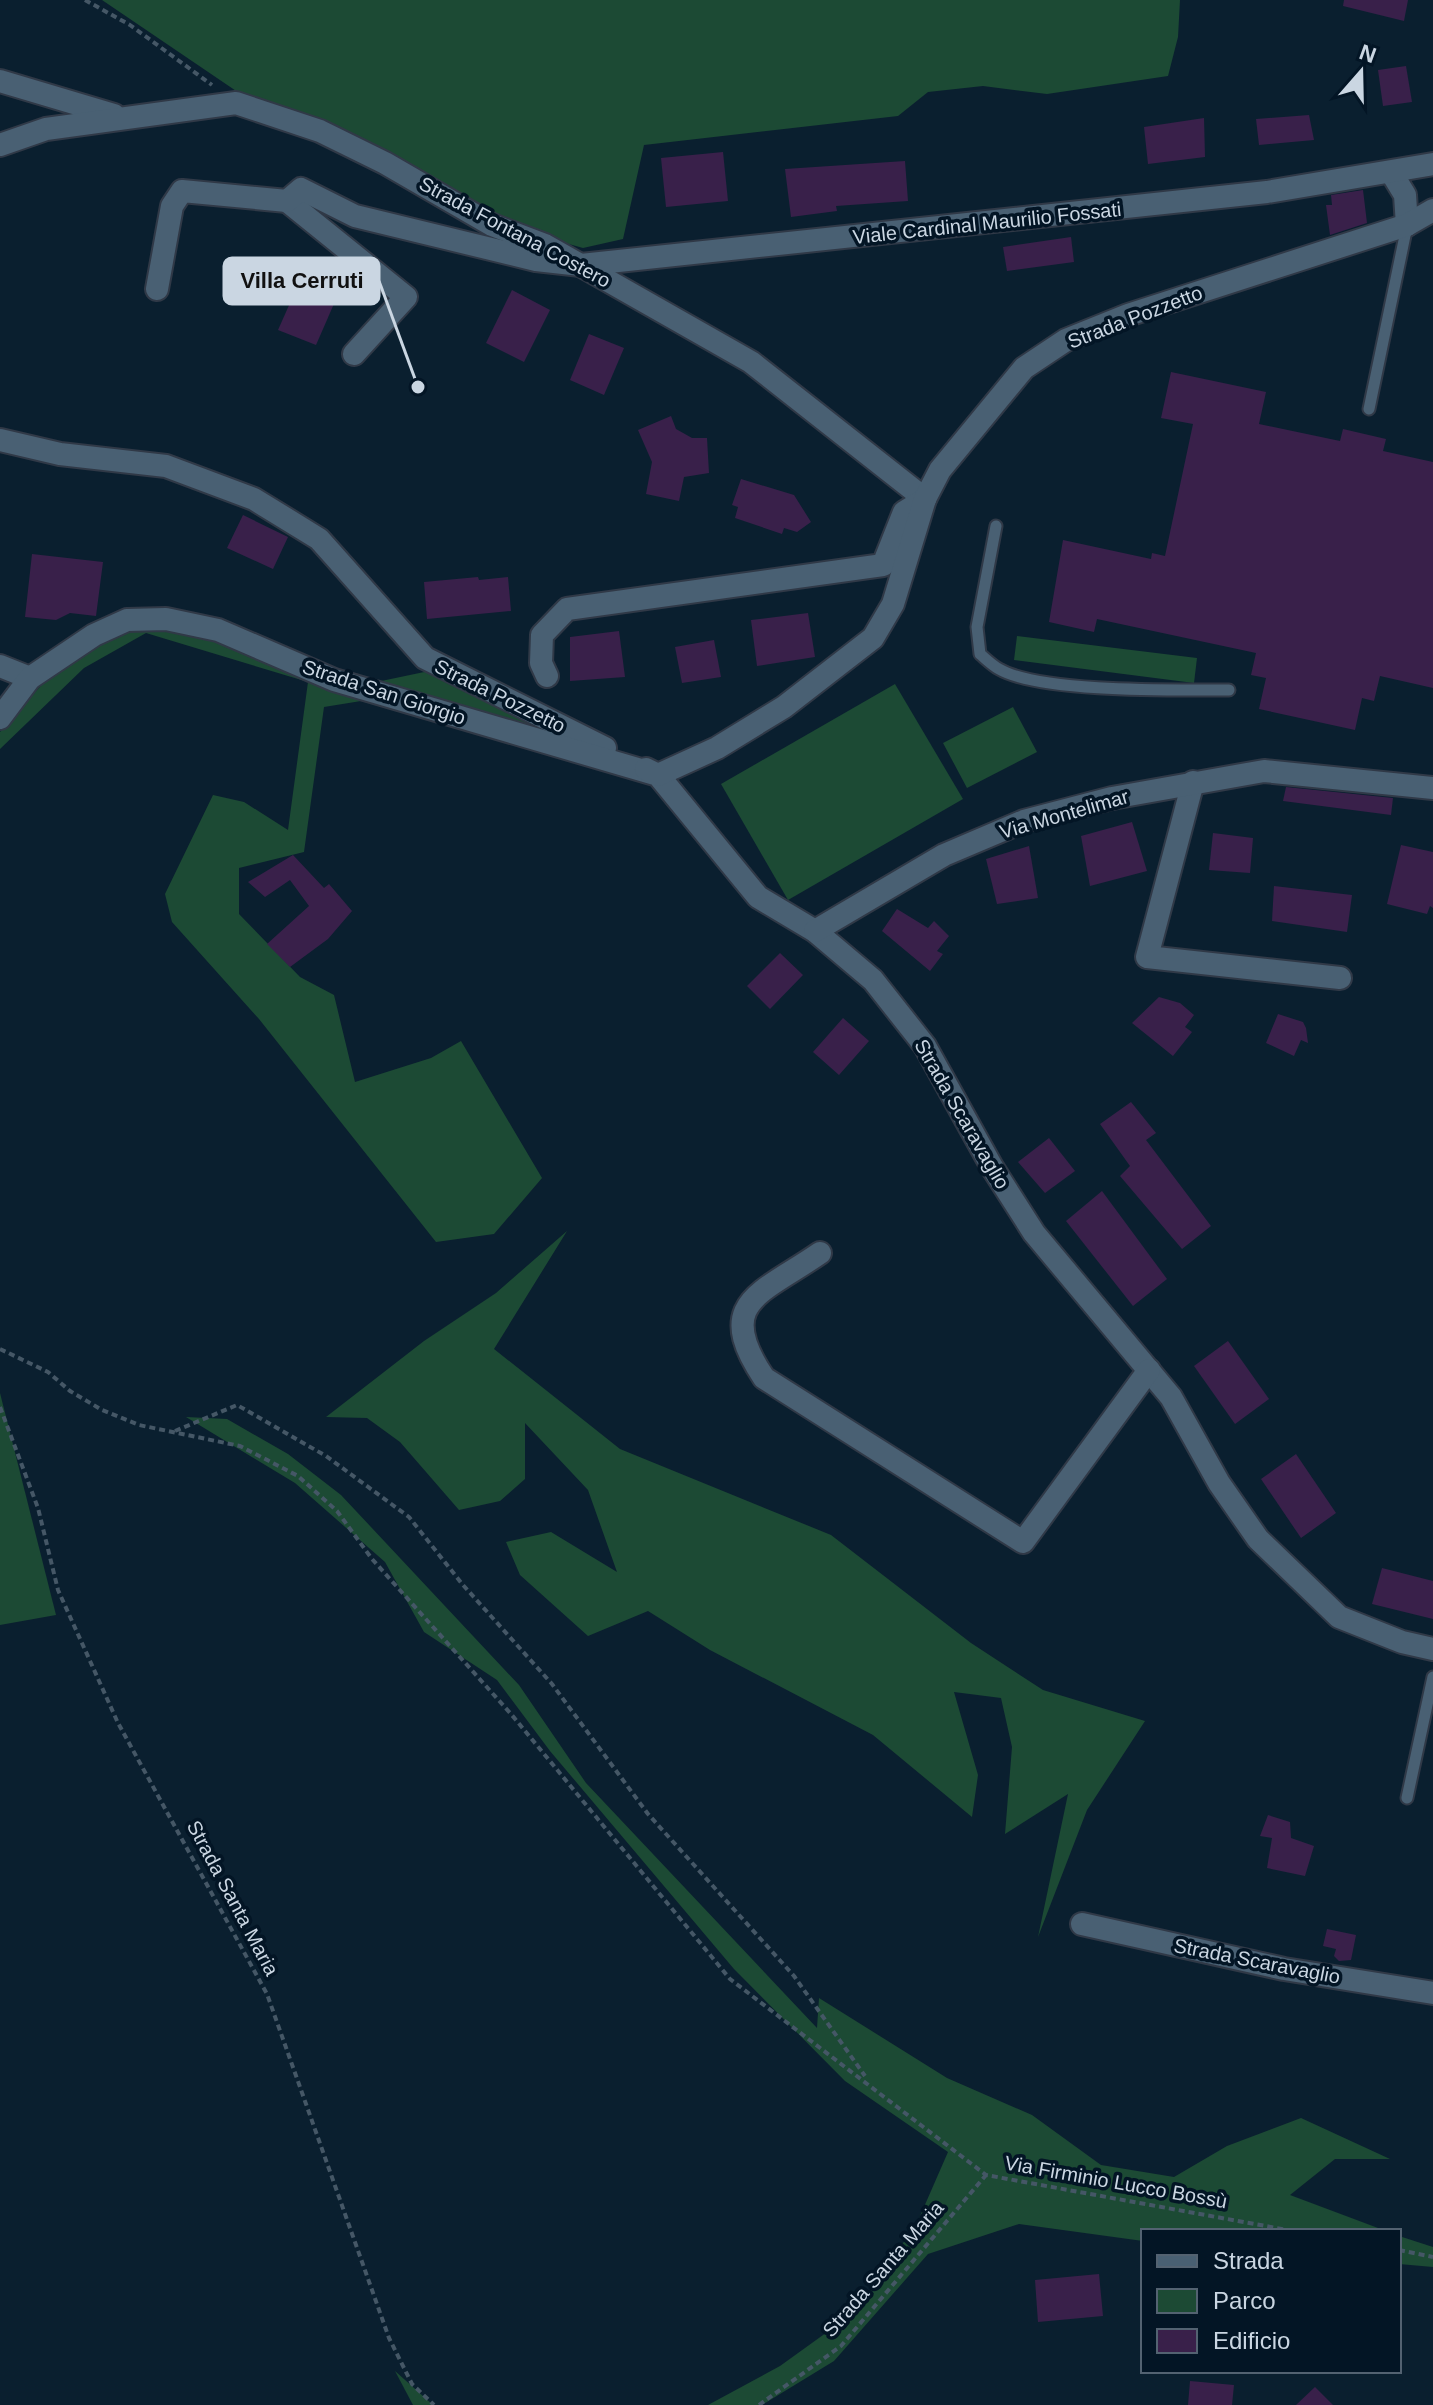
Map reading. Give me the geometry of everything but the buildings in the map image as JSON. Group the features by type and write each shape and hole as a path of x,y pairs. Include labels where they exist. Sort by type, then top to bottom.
{"street":[{"path":"0,81 123,118"},
{"path":"0,145 46,129 236,103"},
{"name":"Strada Fontana Costero","path":"236,103 320,131 385,163 492,225 545,245 751,362 925,499"},
{"name":"Viale Cardinal Maurilio Fossati","path":"581,265 1155,205 1433,164"},
{"path":"1391,172 1405,195 1407,225"},
{"path":"287,201 301,189 355,216 536,260 581,265"},
{"path":"157,289 172,206 182,191 287,201 406,297 354,354"},
{"name":"Strada Pozzetto","path":"0,440 60,454 166,466 254,499 319,539 425,658 658,775 717,748 784,707 873,638 893,604 925,499 940,470 970,429 1024,368 1066,340 1128,315 1407,225 1433,210"},
{"name":"Strada Pozzetto","path":"547,676 541,663 542,635 567,609 883,565 904,512 925,499"},
{"name":"Strada San Giorgio","path":"0,718 30,678 94,635 127,620 166,619 218,630 334,680 658,775"},
{"path":"0,666 30,678"},
{"name":"Via Montelimar","path":"815,931 944,855 1024,821 1193,782 1264,771 1433,788"},
{"name":"Strada Scaravaglio","path":"658,775 758,897 815,931 873,980 925,1046 992,1167 1034,1233 1171,1397 1219,1483 1258,1539 1339,1617 1402,1642 1433,1649"},
{"path":"1193,782 1147,957 1340,978"},
{"path":"820,1253 749,1303 741,1319 744,1348 764,1378 1023,1542 1149,1370"},
{"name":"Strada Scaravaglio","path":"1082,1924 1284,1969 1433,1993"}],"lane":[{"path":"1369,409 1407,225"},
{"path":"996,526 977,627 980,654 1000,670 1031,680 1109,688 1229,690"},
{"path":"1407,1798 1433,1677"}],"path":[{"path":"85,0 130,25 236,103"},
{"path":"0,1349 48,1372 70,1391 102,1410 139,1425 240,1446 298,1476 337,1511 372,1559 511,1714 730,1979 869,2082"},
{"path":"172,1432 237,1405 326,1456 409,1517 463,1585 552,1684 648,1814 794,1976 869,2082"},
{"name":"Strada Santa Maria","path":"0,1407 38,1508 58,1590 118,1723 267,1994 389,2338 412,2384 434,2405"},
{"name":"Via Firminio Lucco Bossù","path":"869,2082 986,2175 1282,2229"},
{"name":"Strada Santa Maria","path":"759,2405 841,2346 986,2175"},
{"path":"1401,2250 1433,2257"}],"green space":[{"path":"102,0 1180,0 1178,37 1168,76 1047,94 983,86 928,92 898,116 644,145 623,239 583,248 551,239 503,218 338,133 245,97"},
{"path":"123,628 185,630 343,689 429,671 553,733 605,771 361,701 324,707 304,852 239,868 239,914 300,977 334,995 355,1082 431,1058 461,1041 542,1178 494,1234 436,1242 259,1019 172,922 165,894 213,795 244,802 288,830 308,682 146,633 84,668 0,749 0,732 59,665"},
{"path":"1017,636 1197,658 1194,683 1014,660"},
{"path":"895,684 963,799 788,900 721,784"},
{"path":"1013,707 1037,752 967,788 943,743"},
{"path":"567,1231 494,1349 620,1449 831,1535 971,1643 1043,1690 1145,1721 1087,1810 1038,1937 1068,1794 1005,1834 1012,1747 1001,1698 954,1692 978,1775 972,1817 873,1735 710,1650 648,1611 588,1636 520,1575 506,1542 551,1532 617,1572 588,1490 525,1423 525,1479 500,1501 459,1510 400,1442 367,1418 326,1417 424,1341 496,1293"},
{"path":"0,1393 56,1615 0,1625"},
{"path":"186,1417 227,1419 288,1454 341,1495 519,1685 586,1783 817,2028 819,1998 947,2078 1032,2115 1101,2165 1174,2177 1227,2146 1301,2118 1390,2159 1335,2159 1290,2195 1381,2229 1141,2229 1141,2241 1019,2224 928,2254 834,2361 762,2405 708,2405 780,2366 855,2312 917,2223 948,2152 845,2081 734,1969 550,1751 497,1680 424,1632 385,1562 295,1483"},
{"path":"1401,2237 1433,2247 1433,2267 1401,2264"},
{"path":"395,2371 433,2405 413,2405"}],"place":[{"name":"Villa Cerruti","path":"418,387"}]}
